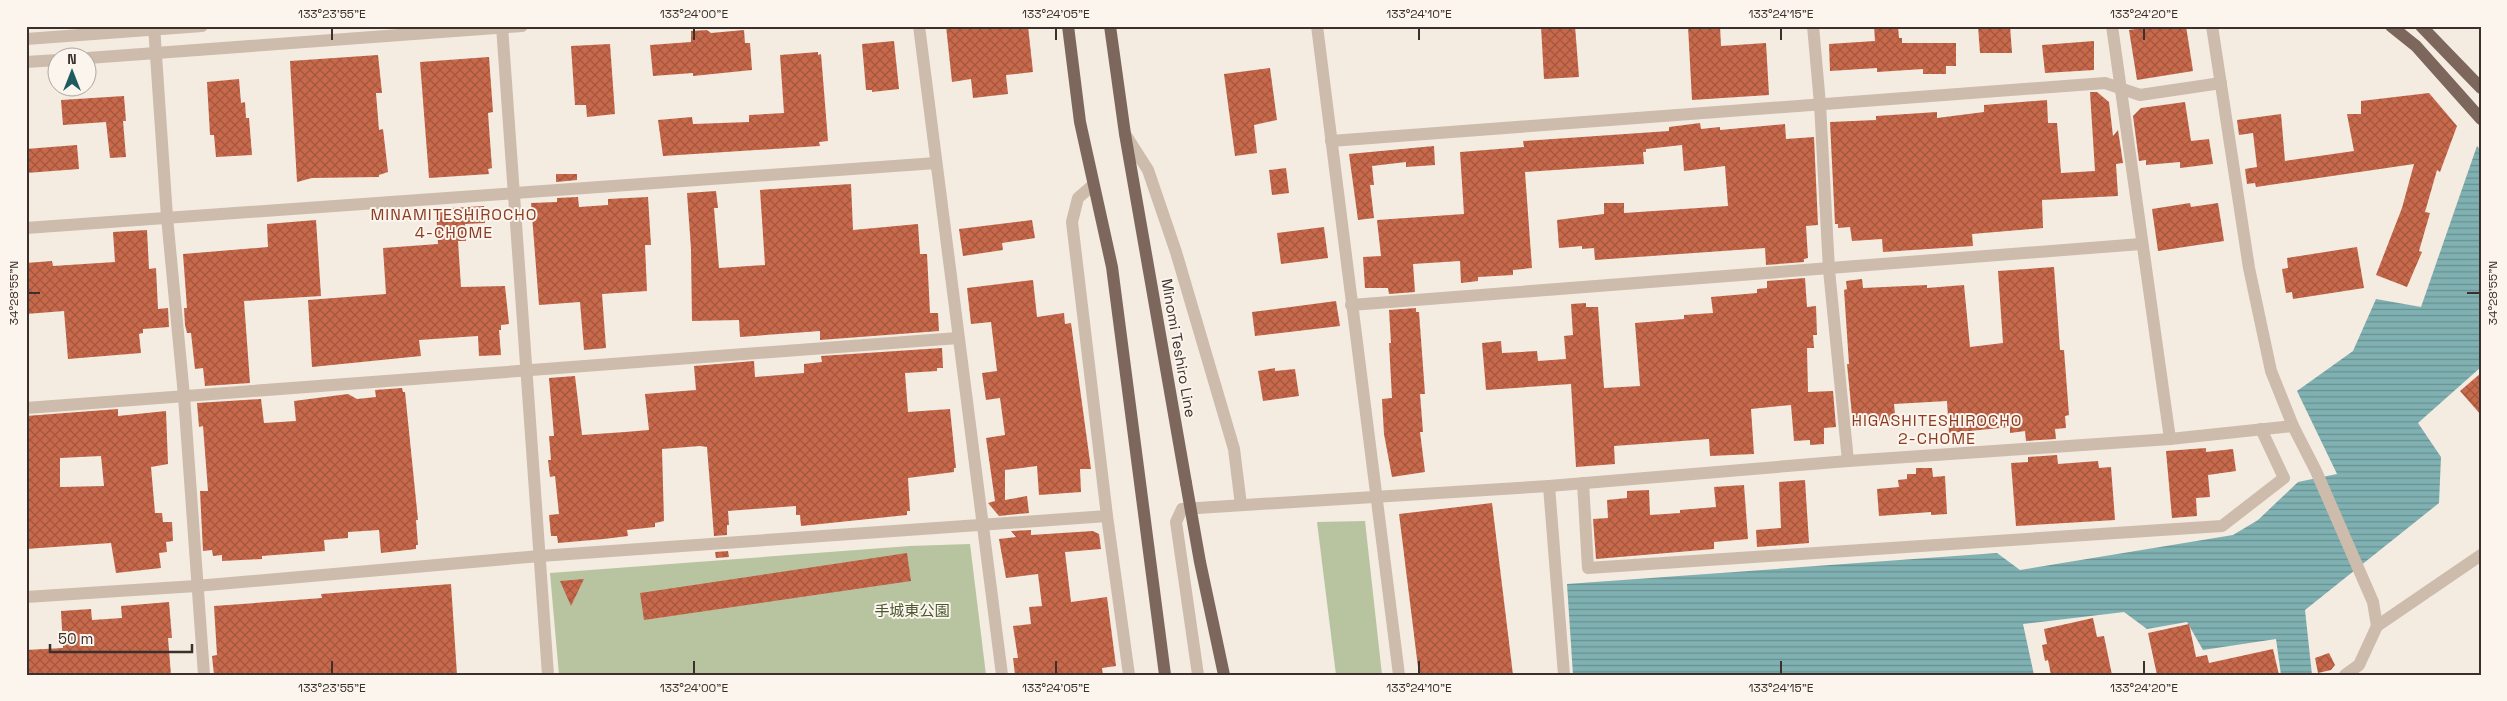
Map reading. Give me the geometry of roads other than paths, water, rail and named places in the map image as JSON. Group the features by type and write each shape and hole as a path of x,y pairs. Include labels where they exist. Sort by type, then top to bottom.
{"main road":[{"path":"1068,26 1080,122 1112,267 1165,675"},
{"name":"Minomi Teshiro Line","path":"1110,26 1125,134 1186,483 1200,562 1224,675"},
{"path":"2391,26 2416,46 2481,119"},
{"path":"2421,26 2481,88"}],"street":[{"path":"26,38 202,26"},
{"path":"98,57 522,26"},
{"path":"919,26 1002,675"},
{"path":"1317,26 1351,305 1378,496 1399,675"},
{"path":"1813,26 1820,104 1829,270 1848,461"},
{"path":"2112,26 2170,439"},
{"path":"2212,26 2249,268 2271,371 2293,426 2316,471 2373,602 2377,626"},
{"path":"502,27 548,675"},
{"path":"154,28 167,217 184,396 196,586 204,675"},
{"path":"26,62 48,61"},
{"path":"1331,141 2106,83 2140,95 2221,83"},
{"path":"1125,134 1148,170 1176,252 1234,449 1241,505"},
{"path":"26,228 936,163"},
{"path":"1093,185 1078,198 1072,222 1107,516 1129,675"},
{"path":"1351,305 1829,270 2142,244"},
{"path":"26,408 958,338"},
{"path":"1198,675 1176,522 1182,508 1549,486 1848,461 2170,439 2293,426"},
{"path":"1583,483 1588,568 2222,526 2284,478 2262,429"},
{"path":"1549,486 1564,675"},
{"path":"26,597 196,586 540,556 1107,516"},
{"path":"2345,675 2358,665 2377,626 2481,556"}],"water":[{"path":"2477,146 2481,151 2481,367 2418,423 2441,457 2439,503 2305,610 2312,675 2281,675 2276,639 2203,650 2187,622 2147,629 2124,612 2023,624 2034,675 1573,675 1567,584 1997,553 2020,570 2233,535 2258,520 2298,482 2337,474 2297,391 2353,351 2376,299 2421,307"}],"district":[{"name":"MINAMITESHIROCHO 4-CHOME","path":"454,223"},
{"name":"HIGASHITESHIROCHO 2-CHOME","path":"1937,429"}],"park label":[{"name":"手城東公園","path":"912,610"}]}
